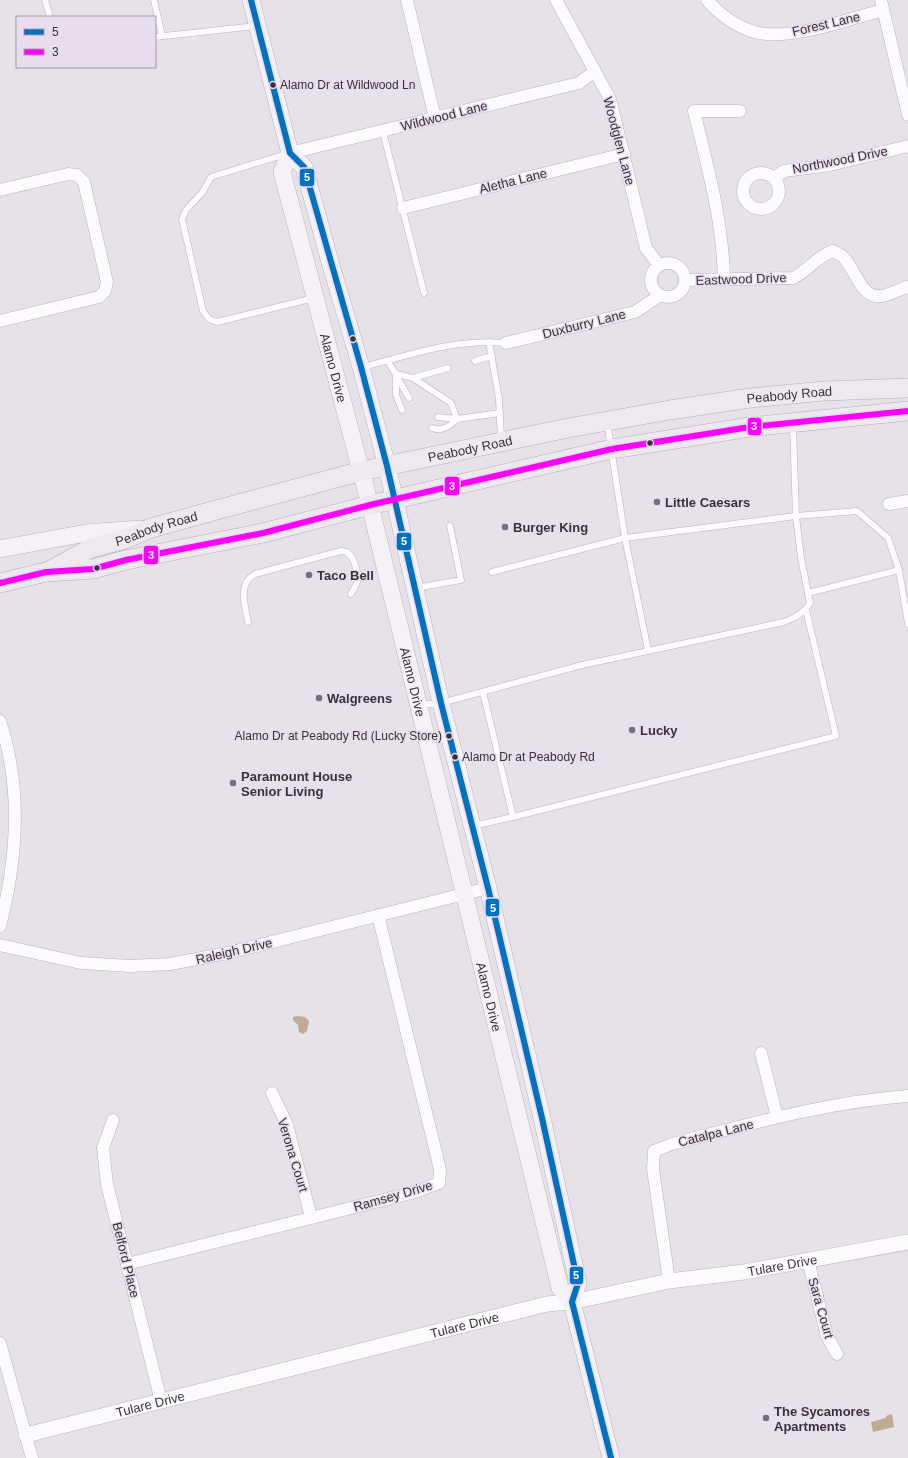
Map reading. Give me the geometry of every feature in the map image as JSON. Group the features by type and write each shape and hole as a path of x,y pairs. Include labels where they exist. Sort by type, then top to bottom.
{"main road":[{"path":"251,0 290,153"},
{"name":"Alamo Drive","path":"572,1302 578,1282 542,1118 488,888 441,703 387,466 304,167 290,153 282,172 362,471 560,1288 572,1302 610,1458"},
{"name":"Peabody Road","path":"46,572 91,548 125,538 151,528 362,471 607,421 750,398 824,390 908,388"},
{"name":"Peabody Road","path":"0,583 46,572 93,569 126,560 263,533 370,505 612,449 696,435 792,422 908,411"},
{"path":"0,550 86,533 151,528"}],"street":[{"path":"407,0 435,118"},
{"name":"Woodglen Lane","path":"556,0 610,99 646,248 659,265"},
{"name":"Forest Lane","path":"707,0 718,13 745,28 766,34 797,32 882,5"},
{"path":"882,5 908,115"},
{"name":"Wildwood Lane","path":"290,153 383,132 579,83 595,71"},
{"path":"724,280 723,247 718,212 694,111 740,110"},
{"name":"Northwood Drive","path":"774,178 784,171 830,165 908,146"},
{"name":"Aletha Lane","path":"403,208 624,154"},
{"path":"0,190 68,174 78,175 84,182 107,282 106,291 98,297 0,321"},
{"name":"Eastwood Drive","path":"686,280 793,278 803,273 823,254 832,251 844,257 866,291 875,296 886,295 908,287"},
{"path":"668,263 677,265 683,272 686,280 683,290 677,296 668,298 659,296 652,289 650,280 653,272 659,265 668,263"},
{"name":"Duxburry Lane","path":"506,343 635,312 659,296"},
{"path":"889,504 908,501"},
{"path":"0,721 4,733 12,779 14,815 11,875 0,926"},
{"name":"Raleigh Drive","path":"0,945 81,963 130,966 170,964 235,951 488,888"},
{"name":"Ramsey Drive","path":"127,1264 421,1190 439,1183 440,1170 378,915"},
{"path":"761,1053 777,1117"},
{"name":"Verona Court","path":"272,1094 287,1125 311,1217"},
{"name":"Catalpa Lane","path":"669,1281 653,1169 654,1151 672,1144 777,1117 854,1102 908,1096"},
{"name":"Belford Place","path":"113,1120 103,1148 107,1184 161,1401"},
{"name":"Tulare Drive","path":"26,1435 547,1304 572,1302 669,1281 744,1272 908,1242"},
{"name":"Sara Court","path":"808,1260 827,1336 837,1354"},
{"path":"0,1343 32,1458"}],"lane":[{"path":"45,0 50,16"},
{"path":"154,0 162,36"},
{"path":"156,37 257,25"},
{"path":"383,132 424,293"},
{"path":"290,153 211,177 202,194 186,210 182,219 203,310 209,319 217,322 316,297"},
{"path":"361,368 443,346 489,342 506,343"},
{"path":"489,342 500,414 501,442"},
{"path":"475,361 492,356"},
{"path":"388,360 409,398"},
{"path":"413,378 448,368"},
{"path":"396,374 413,378 451,403 458,419"},
{"path":"396,374 396,395 402,410"},
{"path":"438,417 458,419 500,414"},
{"path":"432,428 443,429 458,419"},
{"path":"607,421 625,538 648,650"},
{"path":"418,705 441,703 582,665 784,622 794,618 806,610 810,603 801,558 796,516 792,422"},
{"path":"492,572 625,538 796,516 857,511 888,538 900,570 908,624"},
{"path":"414,588 461,580 450,526"},
{"path":"248,622 243,592 247,581 255,574 341,551 347,552 352,557 358,581 351,594"},
{"path":"808,594 900,570"},
{"path":"472,826 836,736 806,610"},
{"path":"483,692 513,816"}],"shaded area":[{"path":"293,1017 305,1017 309,1021 307,1031 303,1034 299,1032 298,1025 293,1020"},
{"path":"892,1414 894,1427 873,1432 871,1422 886,1418 886,1416"}],"transit line":[{"name":"5","path":"251,0 290,153 304,167 361,367 387,466 441,703 488,888 542,1118 578,1283 572,1302 611,1458"},
{"name":"3","path":"0,583 46,572 93,569 126,560 263,533 370,505 612,449 750,427 908,411"}],"place":[{"name":"Alamo Dr at Wildwood Ln","path":"273,85"},
{"name":"Little Caesars","path":"657,502"},
{"name":"Burger King","path":"505,527"},
{"name":"Taco Bell","path":"309,575"},
{"name":"Walgreens","path":"319,698"},
{"name":"Lucky","path":"632,730"},
{"name":"Alamo Dr at Peabody Rd (Lucky Store)","path":"449,736"},
{"name":"Alamo Dr at Peabody Rd","path":"455,757"},
{"name":"Paramount House Senior Living","path":"233,783"},
{"name":"The Sycamores Apartments","path":"766,1418"}]}
